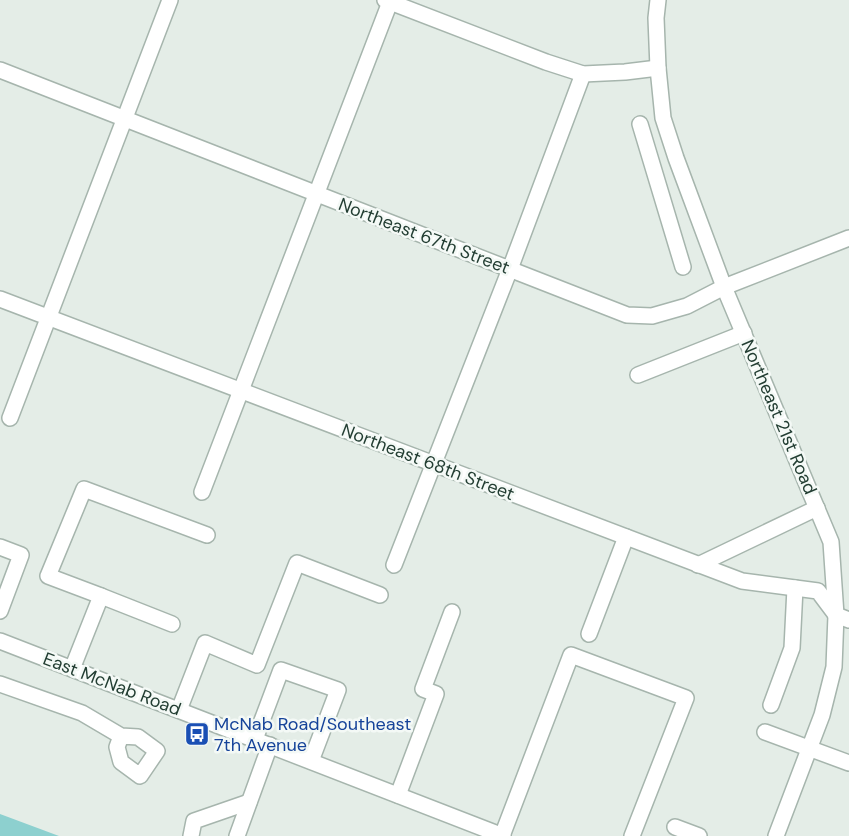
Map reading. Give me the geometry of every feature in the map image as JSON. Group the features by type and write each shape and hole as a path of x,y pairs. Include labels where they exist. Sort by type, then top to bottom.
{"street":[{"path":"10,418 170,0"},
{"name":"Northeast 21st Road","path":"658,0 656,18 658,68 663,118 724,287 831,542 842,618 834,667 822,716 776,836"},
{"path":"202,492 317,195 395,2 546,62 583,74 658,68"},
{"name":"Northeast 67th Street","path":"0,70 627,315 652,316 686,306 724,287 849,238"},
{"path":"394,565 510,269 583,74"},
{"path":"640,124 683,268"},
{"path":"662,197 687,187"},
{"name":"Northeast 68th Street","path":"0,300 742,582 818,590 842,618"},
{"path":"638,375 744,333"},
{"path":"172,624 48,576 84,489 207,535"},
{"path":"698,565 817,508"},
{"path":"589,634 626,537"},
{"path":"0,547 21,556 0,611"},
{"path":"180,710 204,644 257,665 298,563 380,595"},
{"path":"772,705 792,648 795,588"},
{"path":"72,669 101,596"},
{"path":"398,795 436,694 423,689 452,612"},
{"name":"East McNab Road","path":"0,641 398,795 481,832 503,836"},
{"path":"503,836 571,655 686,698 632,836"},
{"path":"254,739 281,670 338,690 311,761"},
{"path":"0,684 82,713 121,736"},
{"path":"765,732 849,764"},
{"path":"236,836 270,745"},
{"path":"190,836 194,821 249,802"},
{"path":"675,827 699,836"}],"water":[{"path":"0,814 59,836 0,836"}],"place":[{"name":"McNab Road/Southeast 7th Avenue","path":"197,734"}]}
